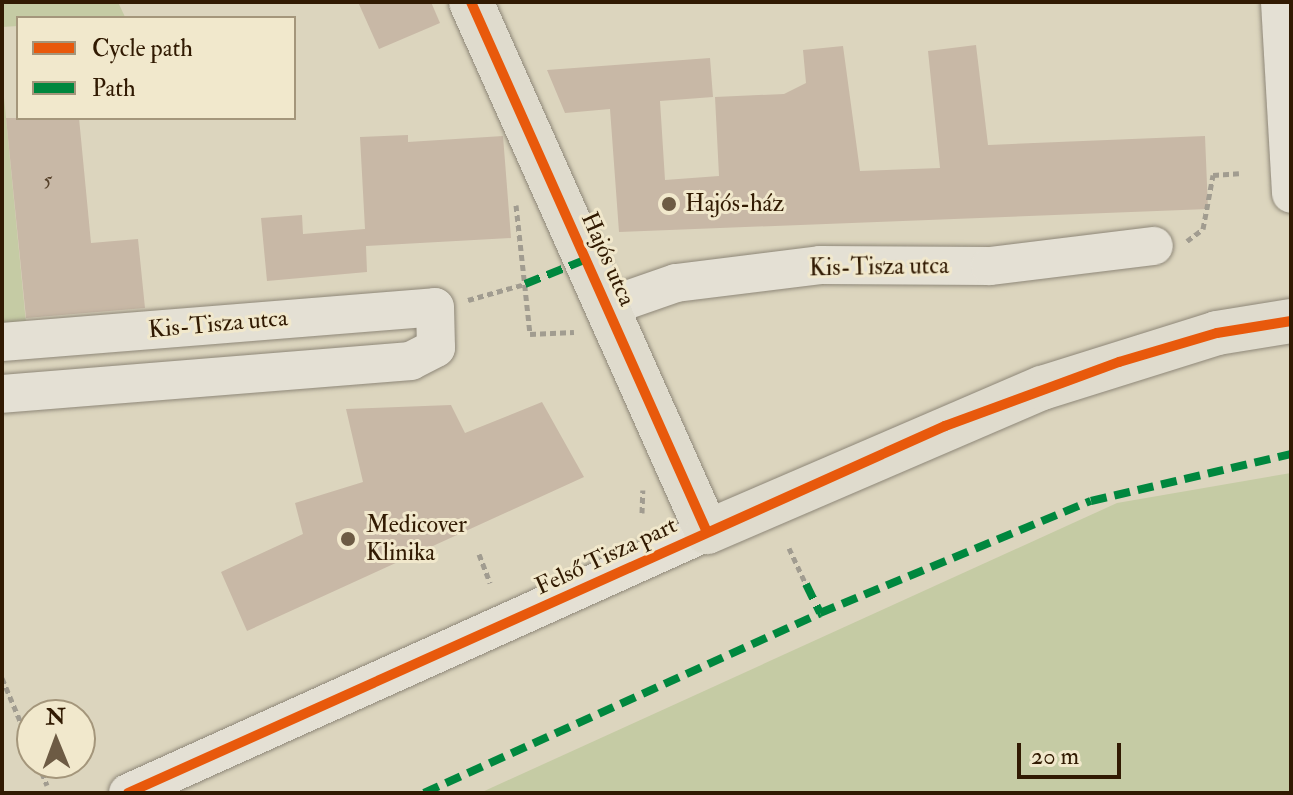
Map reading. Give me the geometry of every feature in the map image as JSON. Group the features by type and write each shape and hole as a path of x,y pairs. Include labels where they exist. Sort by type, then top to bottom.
{"main road":[{"name":"Hajós utca","path":"471,2 597,319 707,532"},
{"name":"Felső Tisza part","path":"707,532 1042,388 1217,333 1291,321"}],"street":[{"path":"1280,2 1291,194"},
{"name":"Kis-Tisza utca","path":"597,319 676,283 820,265 990,266 1154,246"},
{"name":"Kis-Tisza utca","path":"2,342 435,307"},
{"path":"2,394 411,361 436,348 435,307"},
{"name":"Felső Tisza part","path":"128,793 707,532"}],"path":[{"path":"1154,246 1192,241 1210,211 1213,175 1239,173"},
{"path":"521,247 530,334 597,319"},
{"path":"435,307 525,284"},
{"path":"789,548 806,584"},
{"path":"479,554 490,583"},
{"path":"2,678 16,711"},
{"path":"45,779 47,785"}],"green space":[{"path":"2,2 118,2 125,16 16,16 16,26 2,27"},
{"path":"2,77 27,333 2,333"},
{"path":"1291,473 1291,793 480,793 1117,503"}],"building":[{"path":"358,2 431,2 440,23 379,49"},
{"path":"976,45 988,145 1205,136 1208,209 619,232 610,109 565,113 547,70 710,58 713,97 660,101 665,180 719,176 715,97 784,94 806,83 803,50 843,46 860,171 940,168 928,51"},
{"path":"6,118 79,120 91,243 138,239 145,308 26,318"},
{"path":"408,135 408,142 503,136 511,238 366,246 367,272 267,281 261,218 302,215 303,234 365,229 360,137"},
{"path":"542,402 584,477 247,631 221,572 303,534 295,503 363,482 346,409 451,405 465,433"}],"marked path":[{"path":"525,284 587,259"},
{"path":"424,793 820,613 1091,501 1291,454"},
{"path":"806,584 820,613"}],"cycle path":[{"path":"471,2 707,532"},
{"path":"128,793 945,426 1119,362 1217,333 1291,321"}],"place":[{"name":"Hajós-ház","path":"669,204"},
{"name":"Medicover Klinika","path":"348,539"}]}
